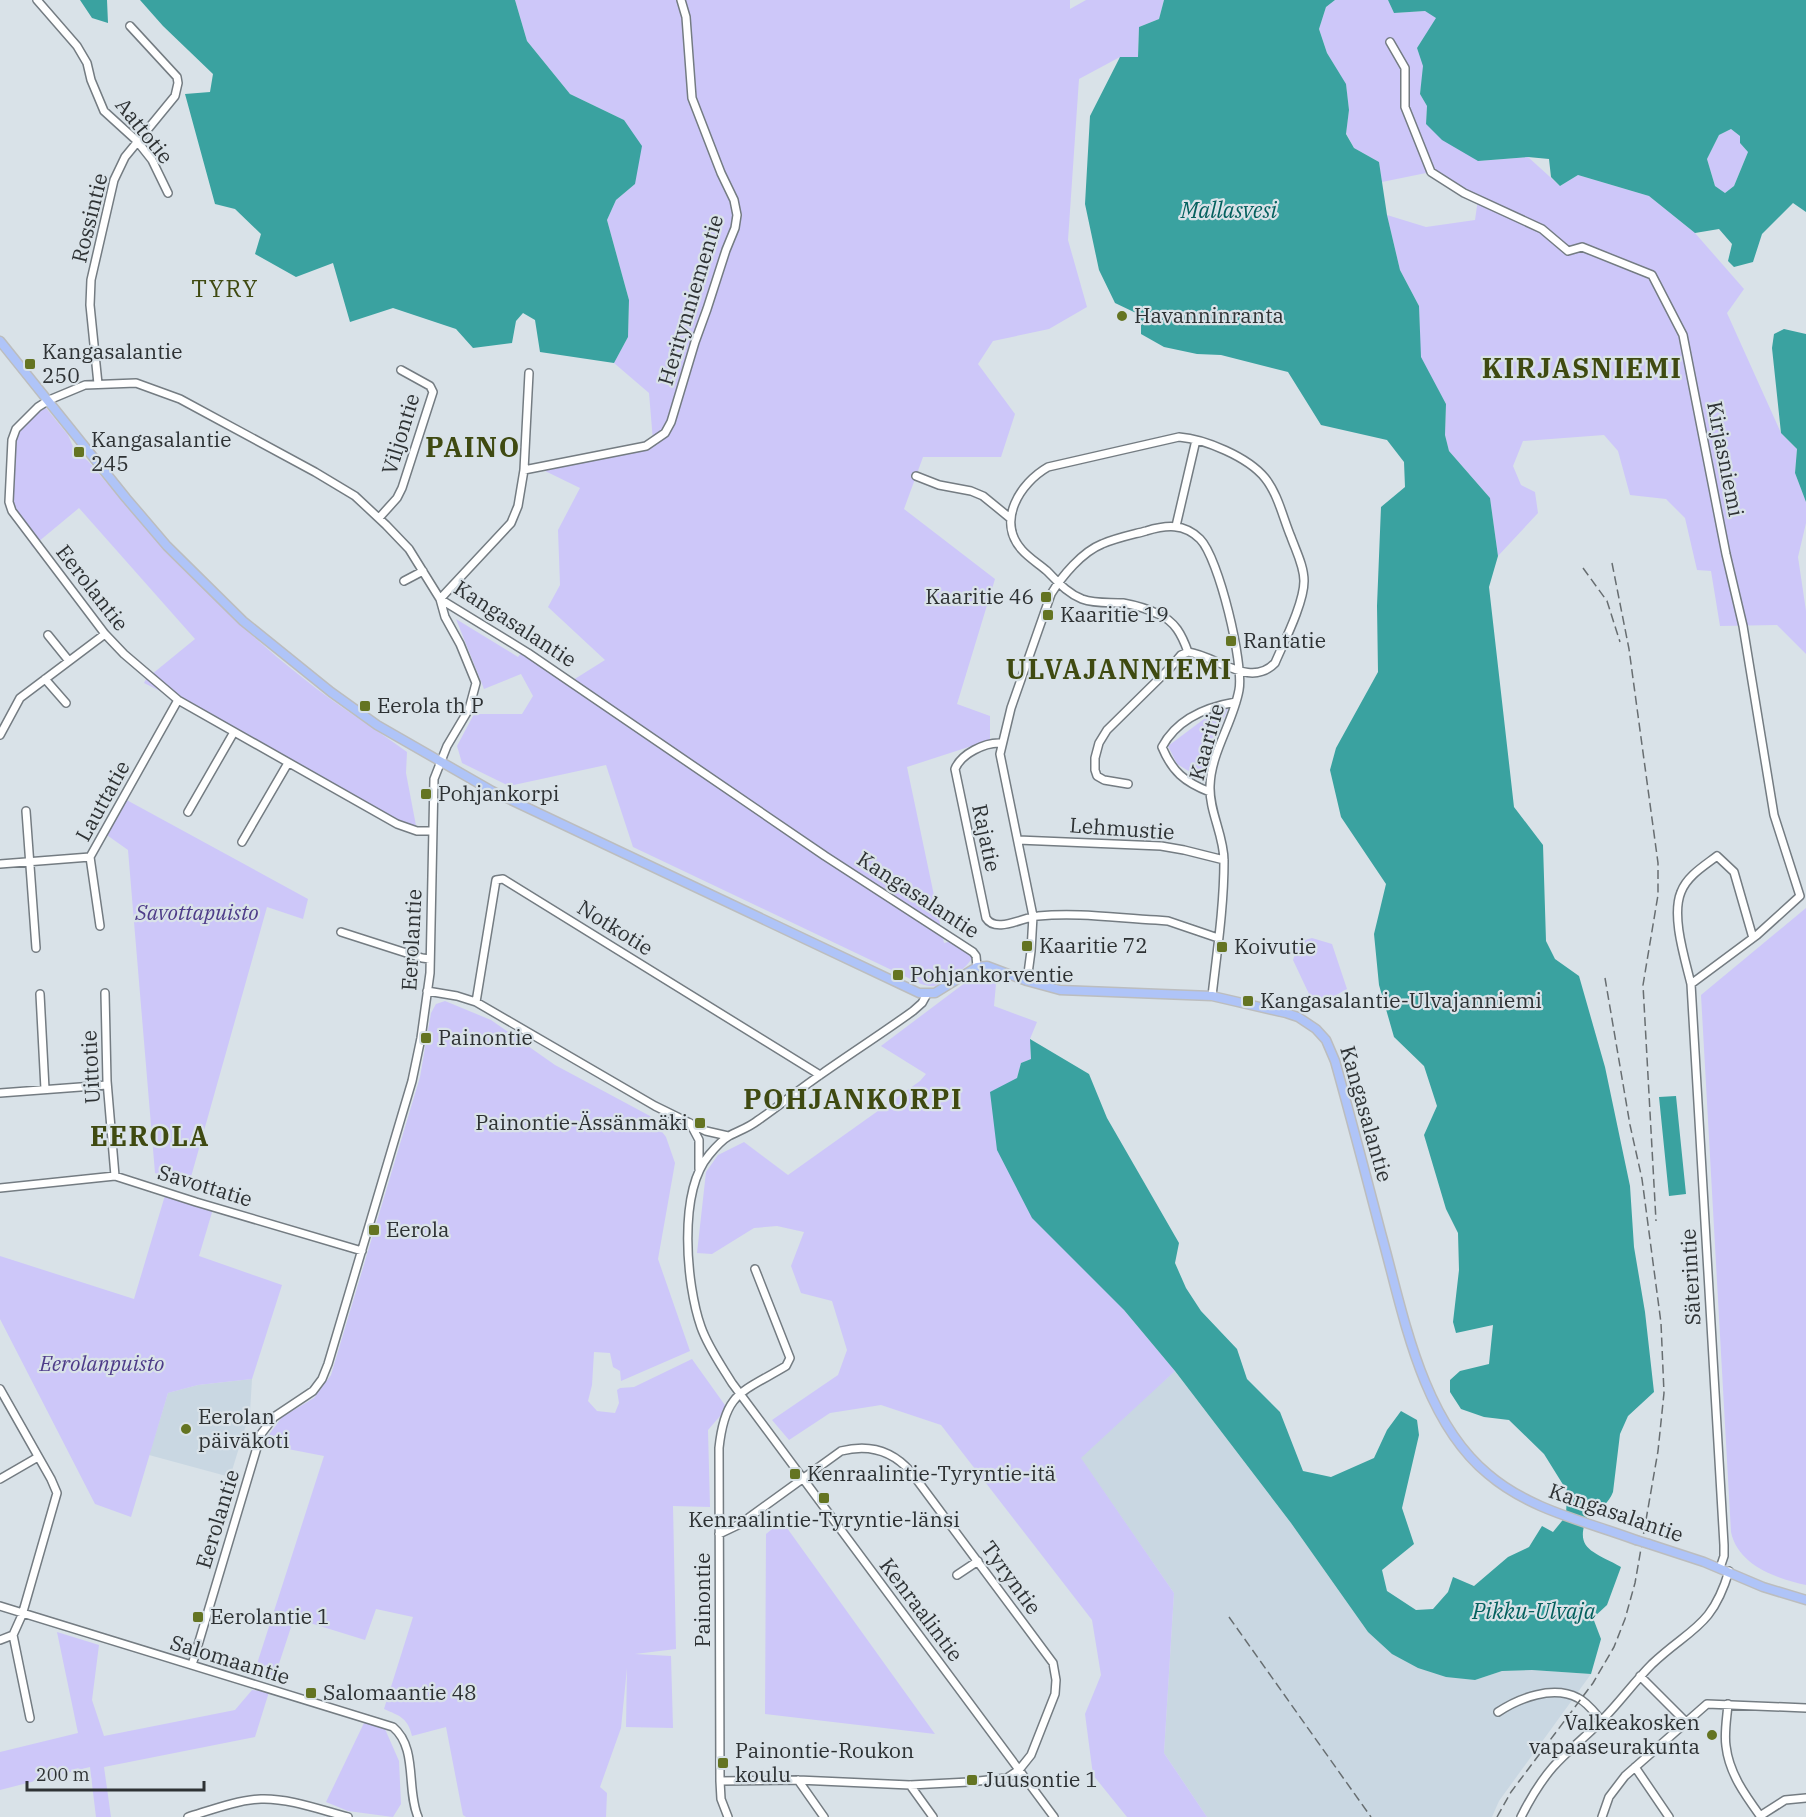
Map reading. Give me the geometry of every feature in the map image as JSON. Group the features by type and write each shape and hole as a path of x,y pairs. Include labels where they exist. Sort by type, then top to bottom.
{"main road":[{"path":"0,341 167,546 243,621 331,692 377,724 439,762 503,796 908,988 927,994 935,993 977,967"},
{"name":"Kangasalantie","path":"977,967 987,966 1060,990 1212,996 1292,1015 1308,1023 1326,1040 1335,1061 1409,1337 1430,1390 1450,1431 1466,1454 1514,1494 1556,1513 1729,1571 1763,1587 1806,1600"}],"street":[{"name":"Aattotie","path":"37,0 77,46 87,63 91,80 104,111 137,141 152,160 168,193"},
{"name":"Heritynniementie","path":"524,470 646,446 665,433 671,422 695,342 735,228 737,215 734,200 692,98 686,17 681,0"},
{"name":"Rossintie","path":"98,384 90,304 91,280 114,180 125,157 175,96 178,83 177,77 130,26"},
{"name":"Kirjasniemi","path":"1390,42 1406,68 1406,106 1431,172 1464,193 1542,229 1568,251 1582,247 1652,275 1683,335 1726,554 1743,626 1774,815 1800,896 1753,938 1691,984"},
{"name":"Viljontie","path":"379,518 397,498 402,488 433,392 430,386 401,370"},
{"path":"432,831 434,779 439,762 469,709 476,683 460,644 445,617 440,598 512,523 519,506 524,470 529,373"},
{"name":"Kangasalantie","path":"49,400 76,388 98,384 136,383 180,399 335,483 355,496 409,549 440,598 528,653 825,856 973,952 976,956 977,967"},
{"name":"Eerolantie","path":"49,400 38,407 16,429 12,440 9,502 12,511 105,634 124,654 178,700 397,824 417,831 432,831 430,959 416,1068 322,1379 313,1391 274,1417 261,1434 192,1665"},
{"path":"1128,784 1104,780 1097,776 1095,758 1107,730 1181,655 1188,652 1240,672 1253,674 1267,671 1275,663 1302,595 1303,567 1275,496 1265,478 1252,467 1219,448 1196,440 1179,437 1048,467 1034,475 1023,487 1010,518 1016,540 1022,550 1065,590 1096,603 1124,603 1157,613 1171,621 1182,635 1188,652"},
{"path":"1027,981 1033,916 1001,763 1001,743 1011,708 1051,594 1058,582 1088,553 1100,545 1162,526 1176,526 1196,440"},
{"path":"916,476 939,485 971,491 983,496 1010,518"},
{"path":"0,484 9,486"},
{"name":"Kaaritie","path":"1176,526 1200,538 1209,549 1217,568 1240,672 1236,702 1211,776 1210,792 1224,860 1212,996"},
{"path":"404,581 423,571"},
{"path":"0,735 20,698 105,634"},
{"path":"48,635 69,662"},
{"path":"45,679 66,703"},
{"name":"Lauttatie","path":"100,926 90,857 178,700"},
{"path":"1210,792 1179,775 1170,766 1162,747 1179,724 1208,709 1236,702"},
{"path":"188,812 234,732"},
{"name":"Rajatie","path":"1001,743 990,744 958,762 955,768 956,778 989,924 993,926 1033,916"},
{"path":"242,842 288,763"},
{"path":"26,811 36,948"},
{"name":"Lehmustie","path":"1018,840 1161,846 1224,860"},
{"name":"Säterintie","path":"1720,1568 1724,1556 1724,1545 1691,984 1677,918 1681,892 1693,874 1717,856 1734,872 1753,938"},
{"path":"0,864 90,857"},
{"name":"Notkotie","path":"476,1002 496,880 503,879 820,1075"},
{"path":"1033,916 1052,914 1168,921 1218,938"},
{"path":"341,932 430,959"},
{"path":"427,991 476,1002 655,1106 706,1131 728,1136"},
{"name":"Uittotie","path":"105,993 107,1085 115,1176"},
{"path":"40,994 45,1089"},
{"path":"699,1169 708,1156 728,1136 755,1123 820,1075 914,1011 927,994"},
{"path":"0,1093 107,1085"},
{"path":"689,1122 699,1140 699,1169 688,1226 687,1257 693,1292 701,1327 740,1394 786,1366 790,1358 755,1269"},
{"name":"Savottatie","path":"0,1188 115,1176 362,1251"},
{"path":"0,1389 4,1403 51,1479 57,1493 22,1615 13,1635 30,1718"},
{"name":"Kenraalintie","path":"740,1394 1054,1817"},
{"name":"Painontie","path":"728,1817 721,1799 720,1781 719,1448 722,1423 727,1408 740,1394"},
{"name":"Tyryntie","path":"719,1534 740,1524 841,1451 869,1448 892,1455 902,1461 1053,1663 1056,1680 1055,1694 1031,1755 1019,1770"},
{"path":"0,1479 38,1457"},
{"path":"957,1575 978,1561"},
{"path":"1521,1817 1539,1784 1553,1767 1602,1721 1640,1676 1694,1631 1711,1613 1722,1593 1729,1571"},
{"name":"Salomaantie","path":"0,1606 22,1615 393,1727 405,1740 418,1817"},
{"path":"0,1640 13,1635"},
{"path":"1640,1676 1685,1722"},
{"path":"1498,1712 1529,1696 1566,1694 1581,1699 1602,1721"},
{"path":"1602,1817 1609,1797 1635,1767 1707,1704 1806,1708"},
{"path":"1728,1704 1725,1744 1729,1762 1739,1785 1760,1817 1785,1800 1806,1798"},
{"path":"1635,1767 1669,1817"},
{"path":"720,1781 798,1780 910,1785 1007,1778 1019,1770"},
{"path":"798,1780 824,1817"},
{"path":"910,1785 933,1817"},
{"path":"188,1817 261,1799 281,1801 348,1817"}],"shaded area":[{"path":"1175,1371 1291,1523 1368,1632 1475,1680 1502,1671 1532,1670 1591,1674 1499,1801 1492,1817 1207,1817 1164,1753 1174,1593 1079,1456"},
{"path":"252,1379 250,1412 230,1477 149,1455 168,1393 198,1385"}],"green space":[{"path":"515,0 1070,0 1070,9 1086,0 1164,0 1159,19 1139,27 1138,57 1120,57 1079,79 1068,240 1087,307 1049,329 993,341 978,364 1015,414 1001,457 923,457 904,509 995,579 957,704 990,716 990,740 907,767 944,943 952,941 972,957 962,970 939,985 921,984 633,847 606,765 509,786 462,763 457,746 474,714 522,714 533,696 521,674 484,689 456,619 518,657 522,652 570,682 605,660 548,607 560,585 558,530 580,488 543,470 569,466 653,441 649,393 614,363 628,337 629,300 607,220 616,200 635,184 624,120 570,94 527,41"},
{"path":"1335,0 1388,0 1394,13 1425,11 1437,18 1417,48 1424,66 1420,94 1427,106 1426,124 1478,161 1528,157 1560,186 1578,175 1649,196 1695,233 1744,289 1727,313 1781,433 1797,449 1795,473 1806,502 1806,523 1798,557 1806,611 1806,654 1777,625 1720,626 1711,571 1697,570 1685,518 1666,499 1630,495 1618,451 1604,435 1523,441 1513,466 1521,485 1535,492 1538,513 1498,556 1490,498 1449,451 1445,435 1446,404 1420,357 1419,306 1400,270 1387,215 1426,227 1475,220 1478,199 1431,172 1382,182 1379,162 1354,148 1346,133 1349,110 1346,85 1327,53 1319,29 1326,7"},
{"path":"1731,129 1740,136 1740,143 1748,152 1734,186 1725,193 1715,186 1707,159 1719,135"},
{"path":"46,408 68,435 75,451 88,461 138,519 217,602 273,654 316,688 407,752 406,773 417,831 397,824 144,683 195,639 79,508 32,547 25,530 12,511 12,440 25,420"},
{"path":"1229,706 1211,749 1205,781 1177,764 1168,746 1216,710"},
{"name":"Savottapuisto","path":"123,798 308,899 303,919 267,907 189,1184 155,1173 128,850 104,833"},
{"path":"1806,908 1806,1585 1770,1574 1750,1561 1741,1553 1731,1532 1701,995"},
{"path":"1312,938 1332,944 1347,989 1322,1003 1309,994 1293,960 1299,942"},
{"path":"997,973 994,1006 1037,1022 1030,1039 1031,1059 1021,1063 1017,1078 1124,1310 1175,1371 1081,1458 1174,1593 1164,1753 1207,1817 1127,1817 1093,1775 1085,1714 1101,1675 1092,1620 941,1425 881,1405 830,1413 789,1440 772,1420 838,1375 847,1350 832,1301 801,1293 791,1266 804,1232 777,1226 754,1228 712,1254 697,1253 706,1172 718,1155 744,1142 788,1175 920,1081 926,1074 881,1046 970,979"},
{"path":"445,1001 491,1020 555,1065 650,1116 666,1137 675,1163 658,1259 690,1351 621,1381 620,1371 613,1367 610,1353 594,1352 592,1385 588,1401 597,1411 615,1413 619,1403 617,1390 634,1387 692,1359 727,1408 708,1430 710,1507 673,1506 676,1649 635,1654 671,1656 673,1728 626,1727 627,1668 621,1728 600,1787 607,1793 606,1817 466,1817 463,1815 446,1727 412,1736 403,1718 384,1709 413,1617 376,1609 365,1640 294,1618 275,1676 255,1670 324,1456 262,1444 282,1417 314,1398 331,1375 420,1077 431,1013 436,1004"},
{"name":"Eerolanpuisto","path":"166,1192 213,1209 199,1256 282,1285 252,1379 198,1385 168,1393 131,1517 95,1504 0,1319 0,1256 134,1299"},
{"path":"782,1521 935,1734 765,1714 766,1534"},
{"path":"57,1632 99,1645 92,1700 104,1736 235,1710 252,1690 269,1692 255,1737 104,1767 111,1817 96,1817 90,1767 0,1790 0,1752 78,1733"},
{"path":"364,1723 385,1729 399,1761 401,1804 393,1817 348,1811 326,1802"}],"water":[{"path":"80,0 107,0 108,23 92,18"},
{"path":"140,0 515,0 527,41 570,94 624,120 642,146 635,184 616,200 607,220 629,300 628,337 614,363 540,352 535,320 523,313 516,321 512,343 473,348 456,329 393,308 350,322 333,263 296,277 255,254 261,234 235,209 215,204 185,94 210,92 213,74 163,26"},
{"name":"Mallasvesi","path":"1164,0 1335,0 1326,7 1319,29 1327,53 1346,84 1349,110 1346,134 1354,148 1379,162 1387,215 1400,270 1419,306 1421,357 1446,404 1445,435 1449,451 1490,498 1498,556 1489,587 1514,807 1543,845 1546,941 1555,959 1579,976 1605,1067 1630,1186 1634,1247 1645,1312 1654,1392 1628,1416 1620,1434 1613,1492 1604,1505 1590,1510 1585,1523 1583,1533 1587,1547 1621,1567 1607,1605 1593,1618 1601,1639 1591,1674 1532,1670 1502,1671 1475,1680 1446,1677 1418,1668 1392,1654 1368,1632 1291,1523 1175,1371 1124,1310 1032,1218 997,1150 990,1092 1017,1078 1021,1063 1031,1059 1030,1039 1089,1074 1107,1118 1179,1243 1175,1263 1186,1288 1201,1311 1237,1349 1247,1379 1280,1412 1303,1471 1331,1477 1374,1458 1387,1430 1401,1411 1417,1420 1419,1435 1402,1508 1414,1544 1382,1570 1387,1591 1416,1610 1433,1609 1448,1592 1453,1577 1474,1586 1508,1557 1529,1547 1542,1526 1553,1532 1566,1516 1567,1491 1544,1454 1509,1420 1484,1417 1461,1409 1450,1392 1450,1380 1460,1371 1489,1364 1493,1325 1456,1333 1453,1322 1459,1270 1458,1233 1446,1209 1424,1135 1437,1106 1424,1066 1394,1037 1379,985 1374,934 1386,884 1341,817 1330,770 1336,748 1378,672 1377,606 1381,507 1405,487 1404,462 1387,440 1321,425 1288,372 1221,355 1197,354 1164,347 1141,334 1141,323 1136,313 1115,303 1099,270 1085,204 1090,116 1120,57 1138,57 1139,27 1159,19"},
{"path":"1388,0 1806,0 1806,212 1793,203 1762,234 1753,262 1734,267 1728,261 1732,244 1719,229 1695,233 1649,196 1578,175 1560,186 1551,177 1549,159 1528,157 1478,161 1442,140 1426,124 1427,106 1420,94 1423,66 1417,48 1436,18 1425,11 1394,13","holes":["1731,129 1740,136 1740,143 1748,152 1734,186 1725,193 1715,186 1707,159 1719,135"]},
{"path":"1784,329 1806,334 1806,502 1795,473 1797,449 1781,433 1772,348 1774,334"},
{"path":"1676,1096 1686,1194 1669,1196 1659,1097"}],"railway":[{"path":"1612,563 1629,649 1658,863 1658,895 1643,985 1656,1221"},
{"path":"1583,568 1607,601 1620,642"},
{"path":"1497,1817 1511,1792 1593,1683 1614,1647 1635,1583 1658,1451 1664,1393 1661,1323 1642,1179 1630,1125 1605,978"},
{"path":"1229,1617 1371,1817"}],"place":[{"name":"Havanninranta","path":"1122,316"},
{"name":"Kangasalantie 250","path":"30,364"},
{"name":"Kangasalantie 245","path":"79,452"},
{"name":"Kaaritie 46","path":"1046,597"},
{"name":"Kaaritie 19","path":"1048,615"},
{"name":"Rantatie","path":"1231,641"},
{"name":"Eerola th P","path":"365,706"},
{"name":"Pohjankorpi","path":"426,794"},
{"name":"Kaaritie 72","path":"1027,946"},
{"name":"Koivutie","path":"1222,947"},
{"name":"Pohjankorventie","path":"898,975"},
{"name":"Kangasalantie-Ulvajanniemi","path":"1248,1001"},
{"name":"Painontie","path":"426,1038"},
{"name":"Painontie-Ässänmäki","path":"700,1123"},
{"name":"Eerola","path":"374,1230"},
{"name":"Eerolan päiväkoti","path":"186,1429"},
{"name":"Kenraalintie-Tyryntie-itä","path":"795,1474"},
{"name":"Kenraalintie-Tyryntie-länsi","path":"824,1498"},
{"name":"Eerolantie 1","path":"198,1617"},
{"name":"Salomaantie 48","path":"311,1693"},
{"name":"Valkeakosken vapaaseurakunta","path":"1712,1735"},
{"name":"Painontie-Roukon koulu","path":"723,1763"},
{"name":"Juusontie 1","path":"972,1780"}],"district":[{"name":"TYRY","path":"225,289"},
{"name":"KIRJASNIEMI","path":"1582,369"},
{"name":"PAINO","path":"473,448"},
{"name":"ULVAJANNIEMI","path":"1119,670"},
{"name":"POHJANKORPI","path":"853,1100"},
{"name":"EEROLA","path":"150,1137"}],"water label":[{"name":"Pikku-Ulvaja","path":"1534,1611"}]}
